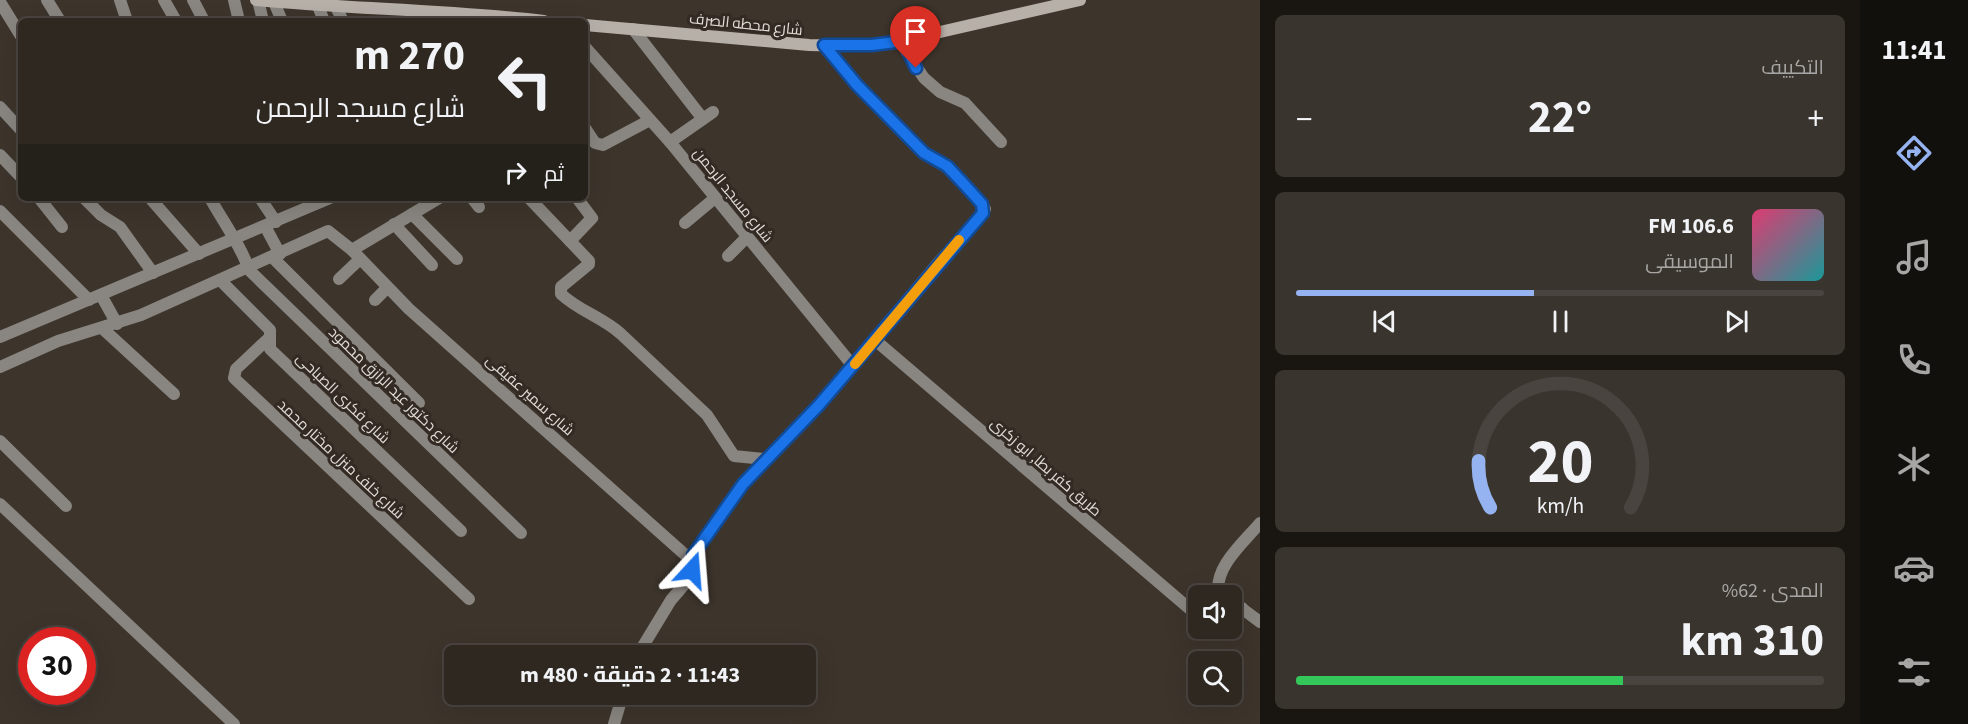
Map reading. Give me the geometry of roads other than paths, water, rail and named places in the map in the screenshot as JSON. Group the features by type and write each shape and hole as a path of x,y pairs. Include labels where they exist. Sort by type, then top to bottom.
{"street":[{"path":"47,0 58,18"},
{"path":"120,0 126,18"},
{"path":"165,0 174,18"},
{"path":"193,0 202,18"},
{"path":"234,0 238,18"},
{"path":"262,18 257,0 477,18"},
{"name":"شارع محطه الصرف","path":"588,25 824,45 872,45 903,41 1080,0"},
{"path":"0,2 18,31"},
{"path":"274,2 281,18"},
{"path":"318,6 323,18"},
{"path":"336,7 342,18"},
{"path":"633,28 708,116 670,142"},
{"path":"903,41 907,53 924,78 940,92 960,99 1001,142"},
{"path":"644,645 671,600 689,579 692,572 691,560 723,512 765,459 802,424 985,209 947,166 924,153 857,85 824,45"},
{"name":"شارع مسجد الرحمن","path":"588,49 670,142 853,366"},
{"path":"0,108 18,127"},
{"path":"588,132 595,142 603,145 650,120"},
{"path":"0,155 18,174"},
{"path":"685,223 715,198"},
{"path":"41,201 62,227"},
{"path":"87,201 101,215 120,227 153,273"},
{"path":"153,201 199,254"},
{"name":"شارع دكتور عبد الرازق محمود","path":"212,201 232,239 246,257 248,269 521,533"},
{"path":"261,201 270,224 276,256 419,403"},
{"path":"0,338 320,201"},
{"path":"339,279 356,254 394,224 434,201"},
{"path":"532,201 589,264 561,287 561,294 573,306 609,324 621,334 707,415 734,456 765,459"},
{"path":"570,241 592,218 579,201"},
{"path":"0,211 89,300"},
{"path":"412,214 457,259"},
{"path":"394,224 432,265"},
{"name":"شارع سمير عفيفى","path":"276,256 328,231 356,254 387,288 691,560"},
{"path":"729,256 747,237"},
{"path":"0,367 58,341 117,324 276,256"},
{"name":"شارع فكرى الصباحى","path":"220,280 270,330 270,349 461,531"},
{"path":"375,300 387,288"},
{"path":"101,295 117,324"},
{"path":"102,328 174,394"},
{"name":"شارع خلف منزل مختار محمد","path":"269,338 236,369 234,378 469,599"},
{"name":"طريق كفر بطا, ابو زكرى","path":"875,340 1188,607"},
{"path":"0,441 66,506"},
{"path":"0,504 234,724"},
{"path":"1217,585 1220,574 1260,523"},
{"path":"1242,608 1260,622"},
{"path":"614,724 620,705"}]}
